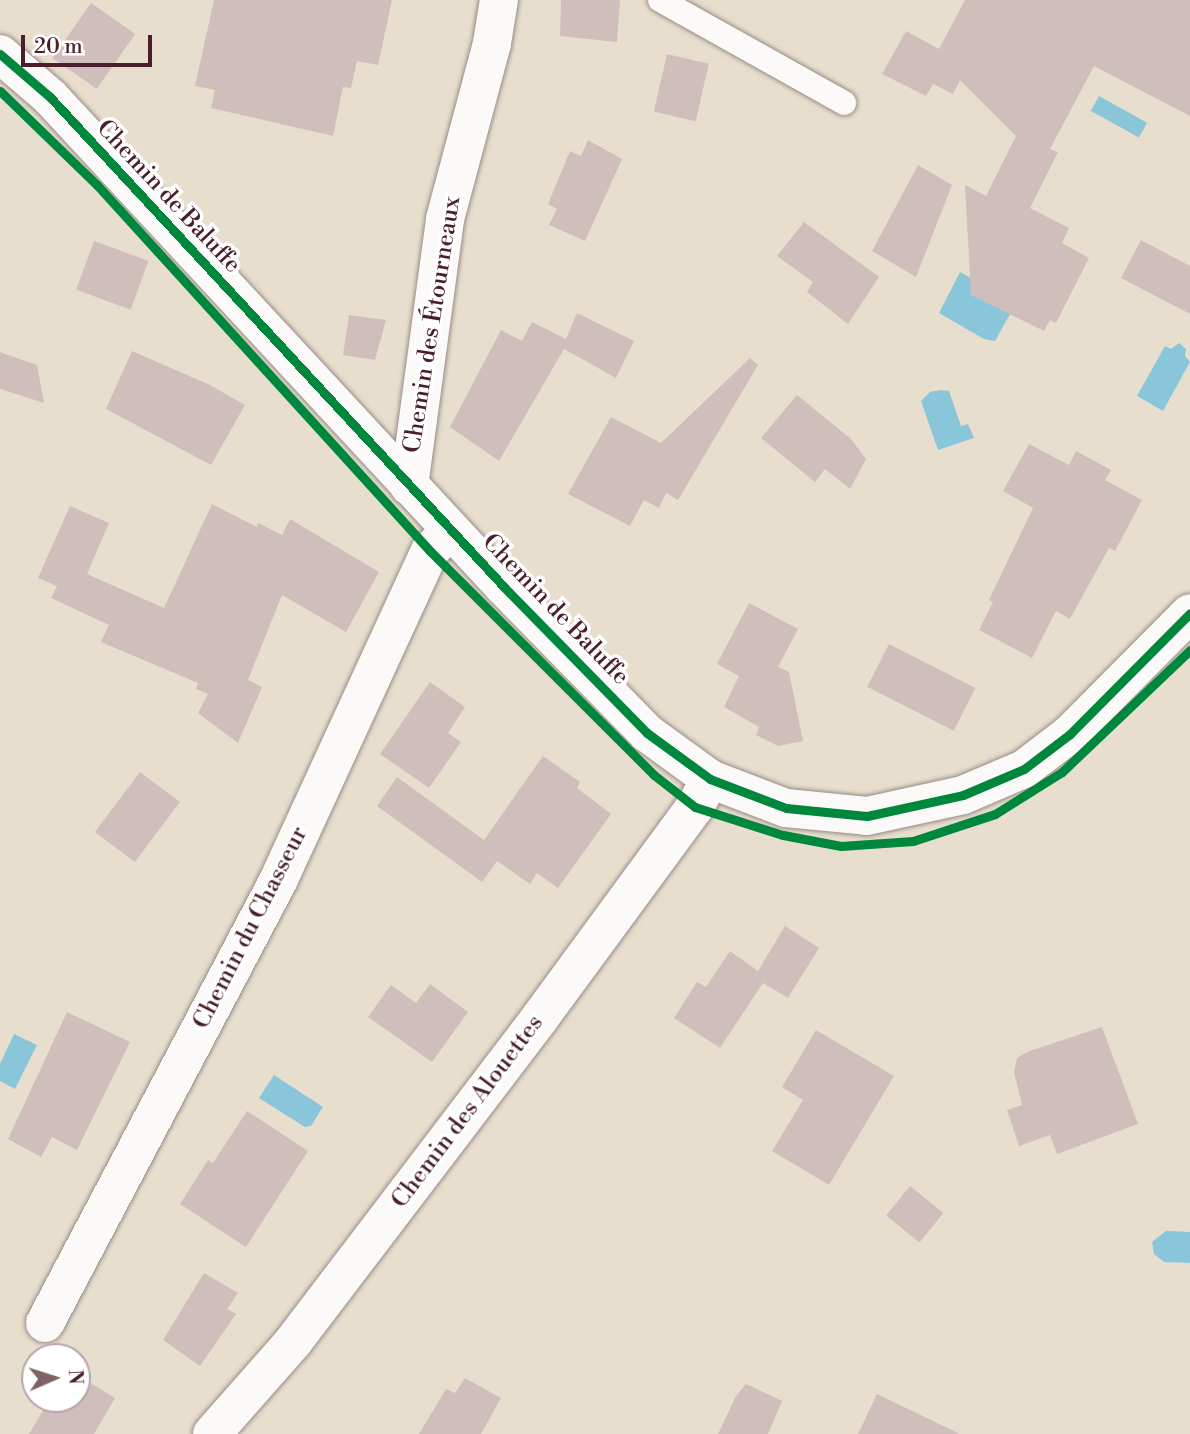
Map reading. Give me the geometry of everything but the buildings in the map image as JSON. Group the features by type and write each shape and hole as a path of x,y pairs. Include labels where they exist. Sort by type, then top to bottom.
{"street":[{"name":"Chemin des Étourneaux","path":"408,486 445,219 492,43 499,0"},
{"name":"Chemin de Baluffe","path":"0,54 50,97 408,486 647,733 710,779 786,808 867,816 963,795 1024,769 1070,734 1190,613"},
{"name":"Chemin du Chasseur","path":"45,1323 278,881 430,551 450,530"},
{"name":"Chemin des Alouettes","path":"212,1434 310,1321 597,941 695,807 710,779"}],"lane":[{"path":"660,0 844,103"}],"water":[{"path":"1099,96 1147,123 1139,138 1091,111"},
{"path":"960,272 978,282 1010,314 995,341 984,339 939,313"},
{"path":"1179,343 1186,349 1185,356 1190,362 1163,411 1137,396 1165,346 1171,349"},
{"path":"949,391 961,426 968,424 974,438 938,450 921,401 930,392"},
{"path":"14,1034 37,1045 15,1089 0,1081 0,1064"},
{"path":"274,1075 323,1107 311,1126 305,1127 259,1098"},
{"path":"1166,1231 1190,1232 1190,1263 1164,1262 1154,1254 1152,1242"}],"cycle path":[{"path":"0,54 50,97 504,587 647,733 710,779 786,808 867,816 963,795 1024,769 1070,734 1190,613"},
{"path":"0,91 97,185 430,551 654,775 695,807 783,835 841,846 913,841 995,814 1062,772 1190,650"}]}
